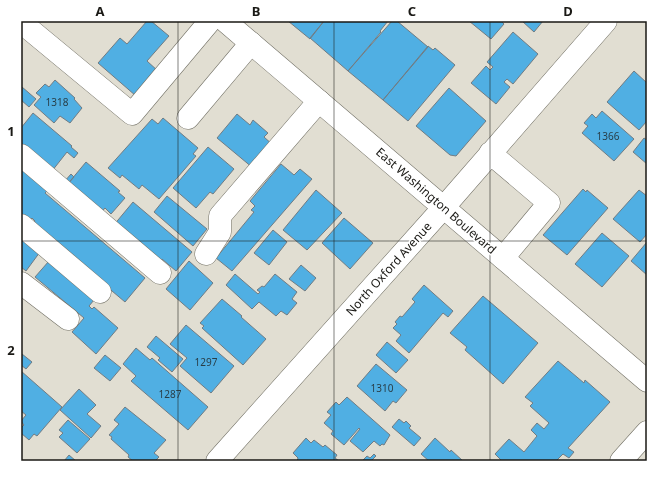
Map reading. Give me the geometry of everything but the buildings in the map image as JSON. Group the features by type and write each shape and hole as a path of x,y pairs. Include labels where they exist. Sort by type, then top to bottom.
{"street":[{"path":"28,28 132,114 210,21"},
{"name":"East Washington Boulevard","path":"225,21 647,381"},
{"name":"North Oxford Avenue","path":"217,461 444,207 606,21"},
{"path":"188,118 251,43"},
{"path":"206,254 220,232 220,216 319,101"},
{"path":"490,153 549,203 503,258"},
{"path":"21,155 160,273"},
{"path":"21,225 100,292"},
{"path":"21,282 68,319"},
{"path":"621,461 647,432"}]}
